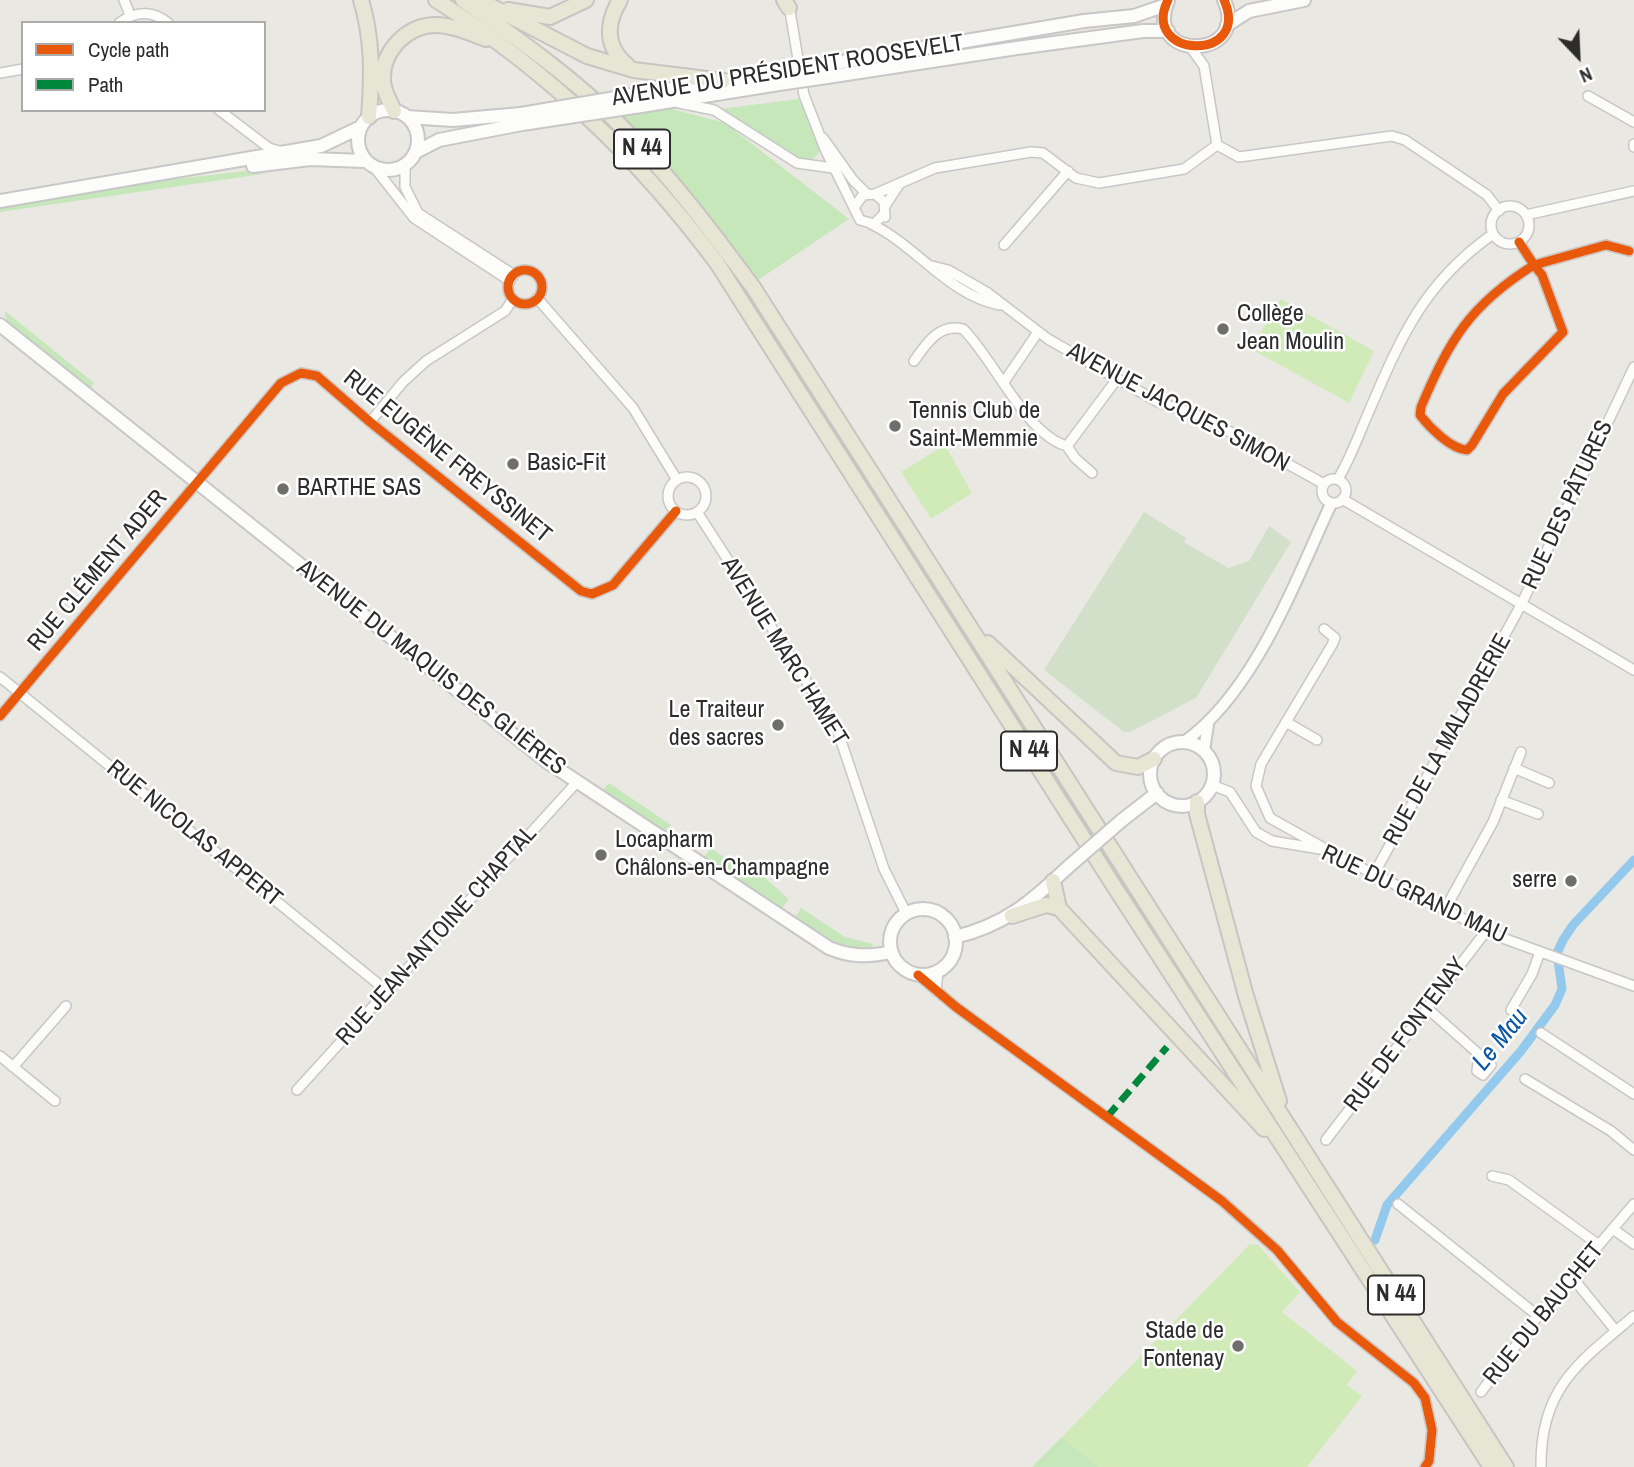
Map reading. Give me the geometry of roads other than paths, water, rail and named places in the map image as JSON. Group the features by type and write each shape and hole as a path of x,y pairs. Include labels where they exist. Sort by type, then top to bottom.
{"main road":[{"path":"361,0 373,61 365,122 358,145 369,164"},
{"name":"N 44","path":"436,0 555,85 609,135 665,195 717,263 1491,1467"},
{"name":"N 44","path":"463,0 539,54 624,129 705,223 759,297 1506,1467"},
{"path":"479,0 587,55 634,70 723,81"},
{"path":"494,8 550,17 586,0"},
{"path":"620,0 614,10 609,35 616,55 634,70"},
{"path":"1224,0 1228,13 1227,25"},
{"path":"1167,2 1164,18 1168,31 1174,39 1191,48 1213,43 1227,25 1249,11 1304,0"},
{"name":"AVENUE DU PRÉSIDENT ROOSEVELT","path":"825,71 1086,21 1134,16 1167,2"},
{"path":"166,174 200,174 310,159 369,164 390,170 405,165 416,152 417,133 401,114 383,79 390,51 408,32 436,25 450,27 505,47"},
{"name":"AVENUE DU PRÉSIDENT ROOSEVELT","path":"640,100 671,101 778,78 825,71 1143,31 1168,31"},
{"name":"AVENUE DU PRÉSIDENT ROOSEVELT","path":"416,152 439,141 522,119 640,100 723,81 778,78"},
{"path":"0,201 321,146 381,111 401,114"},
{"name":"AVENUE DU PRÉSIDENT ROOSEVELT","path":"401,114 453,120 522,119"},
{"name":"AVENUE DU MAQUIS DES GLIÈRES","path":"0,325 542,757 577,782 829,948 847,955 869,957 891,952"},
{"path":"963,617 1007,663 1116,763 1138,766 1154,759 1168,745 1184,742 1205,750 1214,767 1212,785 1197,802 1180,806 1163,800 1150,777 1154,759"},
{"path":"1012,916 1157,793"},
{"path":"1197,802 1197,814 1246,996 1287,1122"},
{"path":"1053,881 1059,908 1251,1113 1311,1187"},
{"path":"955,937 983,930 1012,916 1046,905 1059,908"},
{"path":"916,910 937,912 952,927 955,937 952,957 938,971 918,975 901,967 891,952 890,934 906,913 916,910"}],"street":[{"path":"124,0 130,15"},
{"path":"788,3 801,84 833,168 860,220 871,224 880,220 900,183"},
{"path":"122,21 130,15 155,15 165,21"},
{"path":"1204,66 1213,43"},
{"path":"1191,48 1204,66 1217,145"},
{"path":"0,73 21,69"},
{"path":"1588,96 1634,122"},
{"path":"671,101 715,110 797,163 833,168"},
{"path":"222,112 269,148 284,153"},
{"path":"817,131 853,180 885,210 888,232"},
{"path":"1217,145 1239,157 1392,136 1405,140 1487,195 1499,211"},
{"path":"855,206 859,198 944,166 1031,152 1043,153 1085,181 1099,183 1184,169 1217,145"},
{"path":"369,164 414,218 512,278"},
{"path":"405,165 405,187 418,213 512,278"},
{"path":"1004,244 1068,171"},
{"path":"1493,234 1492,221 1499,211 1510,206 1526,215 1634,191"},
{"path":"1493,234 1507,244 1519,242 1529,227 1526,215"},
{"name":"AVENUE JACQUES SIMON","path":"871,224 888,232 953,283 984,301 1000,305 1038,332 1117,379 1158,402 1203,416 1324,484"},
{"path":"1338,479 1410,321 1433,286 1473,248 1493,234"},
{"path":"1519,242 1534,265 1542,275 1563,332 1503,394 1472,445 1467,450 1460,449 1426,423 1420,415 1451,341 1478,307 1534,265 1606,246 1629,251"},
{"path":"524,270 539,277 542,288 537,298 528,303 513,299 509,290 512,278 524,270"},
{"path":"537,298 632,408 677,480"},
{"path":"370,422 403,382 426,361 505,311 513,299"},
{"path":"914,361 931,339 955,327 969,334 1004,382 1054,442 1067,446 1075,458 1092,473"},
{"path":"1004,382 1038,332"},
{"name":"RUE DES PÂTURES","path":"1521,605 1634,367"},
{"name":"RUE EUGÈNE FREYSSINET","path":"198,483 281,383 301,373 317,376 580,591 592,594 613,585 662,524 676,511"},
{"path":"1067,446 1117,379"},
{"path":"694,478 703,486 705,503 697,512 687,514 676,511 668,495 677,480 694,478"},
{"path":"1184,742 1208,725 1254,660 1284,608 1331,504 1324,484 1330,478 1338,479"},
{"path":"1331,504 1337,505 1344,500 1345,493 1338,479"},
{"name":"RUE CLÉMENT ADER","path":"0,716 198,483"},
{"path":"1344,500 1634,670"},
{"name":"AVENUE MARC HAMET","path":"697,512 837,729 884,869 906,913"},
{"name":"RUE DE LA MALADRERIE","path":"1374,874 1521,605"},
{"path":"1324,629 1335,638 1258,770 1258,792 1270,818 1277,824 1326,850"},
{"name":"RUE NICOLAS APPERT","path":"0,677 387,991"},
{"path":"1286,722 1317,740"},
{"path":"1205,750 1208,725"},
{"path":"1444,911 1493,822 1521,752"},
{"path":"1514,768 1549,783"},
{"name":"RUE JEAN-ANTOINE CHAPTAL","path":"297,1090 577,782"},
{"name":"RUE DU GRAND MAU","path":"1212,785 1230,792 1256,832 1272,841 1326,850 1444,911 1487,930 1634,986"},
{"path":"1501,800 1538,814"},
{"name":"RUE DE FONTENAY","path":"1326,1140 1487,930"},
{"path":"1511,1010 1544,953"},
{"path":"936,991 938,971"},
{"path":"918,975 936,991 1222,1201 1278,1250 1337,1322 1414,1383 1425,1398 1432,1430 1427,1464"},
{"path":"13,1067 66,1006"},
{"path":"1427,1009 1479,1055"},
{"path":"1541,1033 1634,1094"},
{"path":"0,1056 55,1101"},
{"path":"1525,1079 1611,1131 1634,1150"},
{"path":"1492,1176 1509,1180 1599,1245"},
{"path":"1398,1204 1538,1316"},
{"name":"RUE DU BAUCHET","path":"1481,1392 1538,1316 1634,1204"},
{"path":"1613,1229 1634,1244"},
{"path":"1572,1277 1616,1331"},
{"path":"1542,1467 1541,1441 1552,1401 1572,1368 1634,1316"}],"waterway":[{"name":"Le Mau","path":"1375,1240 1387,1205 1521,1051 1555,1005 1562,989 1557,953 1563,940 1573,925 1634,860"}],"place":[{"name":"Collège Jean Moulin","path":"1223,329"},
{"name":"Tennis Club de Saint-Memmie","path":"895,426"},
{"name":"Basic-Fit","path":"513,464"},
{"name":"BARTHE SAS","path":"283,489"},
{"name":"Le Traiteur des sacres","path":"778,725"},
{"name":"Locapharm Châlons-en-Champagne","path":"601,855"},
{"name":"serre","path":"1571,881"},
{"name":"Stade de Fontenay","path":"1238,1346"}]}
